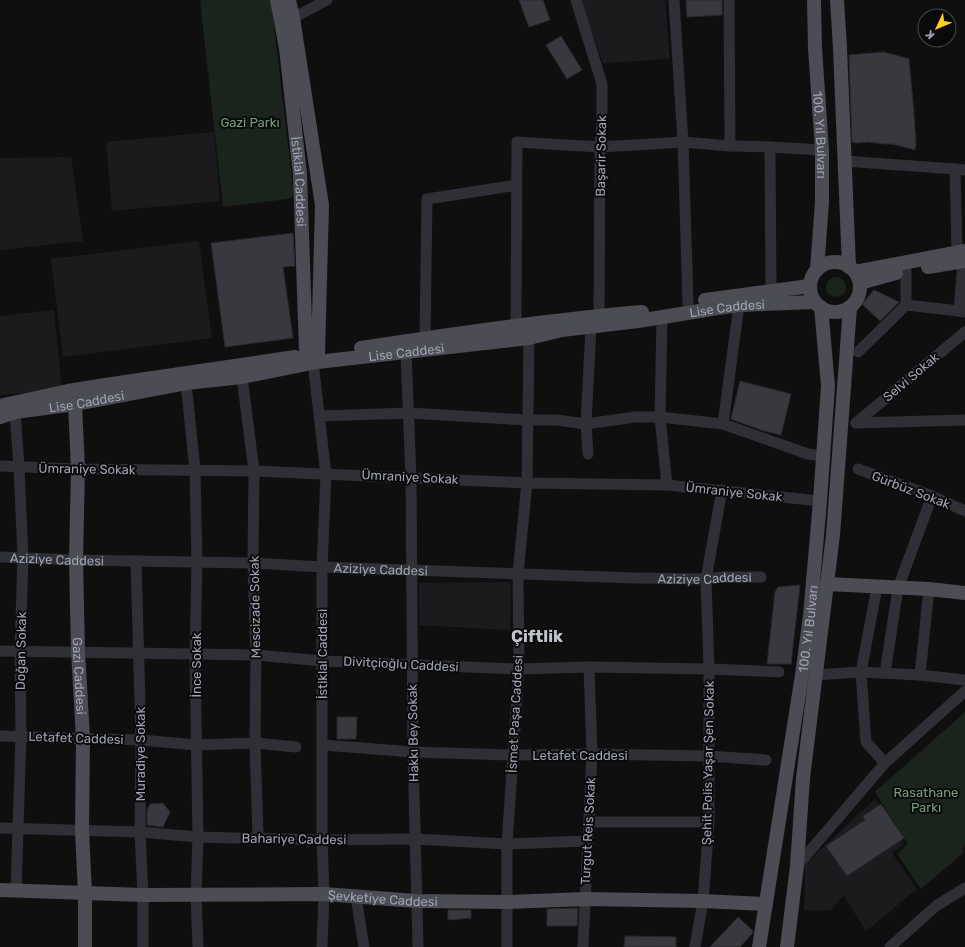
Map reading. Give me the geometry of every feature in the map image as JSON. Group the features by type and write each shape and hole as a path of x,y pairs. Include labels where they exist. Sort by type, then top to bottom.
{"main road":[{"name":"İstiklal Caddesi","path":"277,0 286,48 300,174 313,357"},
{"name":"İstiklal Caddesi","path":"289,0 322,205 313,357"},
{"name":"100. Yıl Bulvarı","path":"814,0 815,48 822,150 822,202 817,270"},
{"name":"100. Yıl Bulvarı","path":"837,0 844,161 854,274"},
{"path":"854,274 962,256"},
{"path":"854,274 906,270 962,256"},
{"path":"829,262 845,264 854,274 860,292 857,299 850,307 844,310 836,312 828,311 818,304 811,294 810,286 812,278 817,270 829,262"},
{"name":"Lise Caddesi","path":"0,406 68,391 105,385 313,357 448,334 599,315 643,312 688,303 810,286"},
{"name":"Lise Caddesi","path":"0,417 15,412 75,404 186,384 242,377 313,357 406,352 529,338 562,330 662,318 739,305 818,304"},
{"name":"100. Yıl Bulvarı","path":"759,947 810,616 828,386 818,304"},
{"name":"100. Yıl Bulvarı","path":"787,947 797,866 803,778 833,535 850,307"},
{"name":"Gazi Caddesi","path":"75,404 78,469 76,560 78,651 83,738 82,831 85,894 85,947"},
{"path":"827,584 929,589 965,593"},
{"name":"Şevketiye Caddesi","path":"0,890 143,895 324,894 416,901 507,902 585,899 703,901 766,904"}],"street":[{"path":"293,18 327,0"},
{"name":"Başarir Sokak","path":"576,0 602,84 599,315"},
{"path":"674,0 683,142 688,303"},
{"path":"728,0 730,146"},
{"path":"516,326 517,142 600,147 683,142 730,146 822,150"},
{"path":"770,147 771,291"},
{"path":"844,161 960,169 962,312 906,305"},
{"path":"425,339 427,199 517,185"},
{"path":"858,352 906,305 906,270"},
{"path":"723,424 739,305"},
{"path":"588,454 586,424 591,327 599,315"},
{"path":"662,318 660,417 667,485"},
{"name":"Selvi Sokak","path":"965,332 856,422 965,420"},
{"name":"İsmet Paşa Caddesi","path":"507,947 507,844 519,669 518,573 527,483 529,338"},
{"name":"Hakkı Bey Sokak","path":"406,352 411,478 413,752 418,947"},
{"name":"İstiklal Caddesi","path":"313,357 326,475 322,567 322,840 324,894 322,947"},
{"name":"Mescizade Sokak","path":"242,377 254,471 253,563 256,655 255,743 258,838"},
{"name":"İnce Sokak","path":"186,384 195,470 197,563 195,655 198,837 196,895 198,947"},
{"name":"Doğan Sokak","path":"15,412 23,557 20,650 21,736 16,890"},
{"path":"320,416 409,413 527,420 557,420 586,424 635,417 660,417 723,424 808,454 823,456"},
{"name":"Ümraniye Sokak","path":"0,466 78,469 254,471 527,483 667,485 820,501"},
{"name":"Gürbüz Sokak","path":"858,469 932,496 965,511"},
{"name":"Şehit Polis Yaşar Şen Sokak","path":"695,947 703,901 709,822 709,669 706,579 722,490"},
{"path":"885,673 898,588 932,496"},
{"name":"Aziziye Caddesi","path":"0,557 197,563 253,563 322,567 706,579 723,577 761,577"},
{"name":"Muradiye Sokak","path":"136,561 141,740 140,832 143,895 143,947"},
{"path":"877,587 861,672 866,742 885,763"},
{"path":"920,675 929,589"},
{"name":"Divitçioğlu Caddesi","path":"0,651 20,650 138,652 195,655 256,655 323,661 519,669 589,667 779,672"},
{"name":"Turgut Reis Sokak","path":"583,947 592,754 589,667"},
{"path":"816,675 861,672 920,675 965,680"},
{"path":"797,866 885,763 965,691"},
{"name":"Letafet Caddesi","path":"0,736 141,740 196,745 255,743 296,747"},
{"name":"Letafet Caddesi","path":"323,745 413,752 513,755 592,754 708,756 766,760"},
{"path":"588,822 709,822"},
{"name":"Bahariye Caddesi","path":"0,828 140,832 198,837 322,840 415,839 507,844 587,842"},
{"path":"890,947 936,906 965,888"},
{"path":"356,897 364,947"}],"shaded area":[{"path":"580,0 665,0 670,59 603,63"},
{"path":"214,132 220,201 112,211 106,142"},
{"path":"71,157 83,241 0,250 0,158"},
{"path":"199,241 212,338 63,357 51,259"},
{"path":"54,310 62,389 0,395 0,316"},
{"path":"511,582 510,630 419,625 419,583"},
{"path":"875,799 904,844 892,853 917,889 866,931 844,896 830,910 804,911 805,864"}],"green space":[{"name":"Gazi Parkı","path":"200,0 271,0 294,196 287,199 223,207"},
{"path":"836,277 843,280 846,287 843,294 836,297 829,294 826,287 829,280"},
{"name":"Rasathane Parkı","path":"965,712 965,845 963,847 963,853 921,889 897,854 908,844 875,792"}],"building":[{"path":"519,0 543,0 550,20 529,27"},
{"path":"686,0 722,0 722,15 687,17"},
{"path":"561,36 582,70 567,79 546,45"},
{"path":"884,52 909,59 914,114 915,150 893,144 852,142 849,55"},
{"path":"293,233 295,266 283,267 293,338 225,347 211,243"},
{"path":"874,290 899,302 880,321 862,304"},
{"path":"740,381 791,394 781,435 764,431 731,419"},
{"path":"800,585 791,664 767,664 775,592 778,587"},
{"path":"337,717 357,717 356,739 337,739"},
{"path":"163,803 170,812 163,827 147,825 147,810 150,804"},
{"path":"881,804 904,838 847,876 826,846 865,820 863,816"},
{"path":"578,908 577,926 547,926 547,909"},
{"path":"448,910 471,910 471,918 448,920"},
{"path":"738,917 753,931 740,947 710,947"},
{"path":"625,936 676,937 676,947 624,947"}],"district":[{"name":"Çiftlik","path":"537,636"}]}
